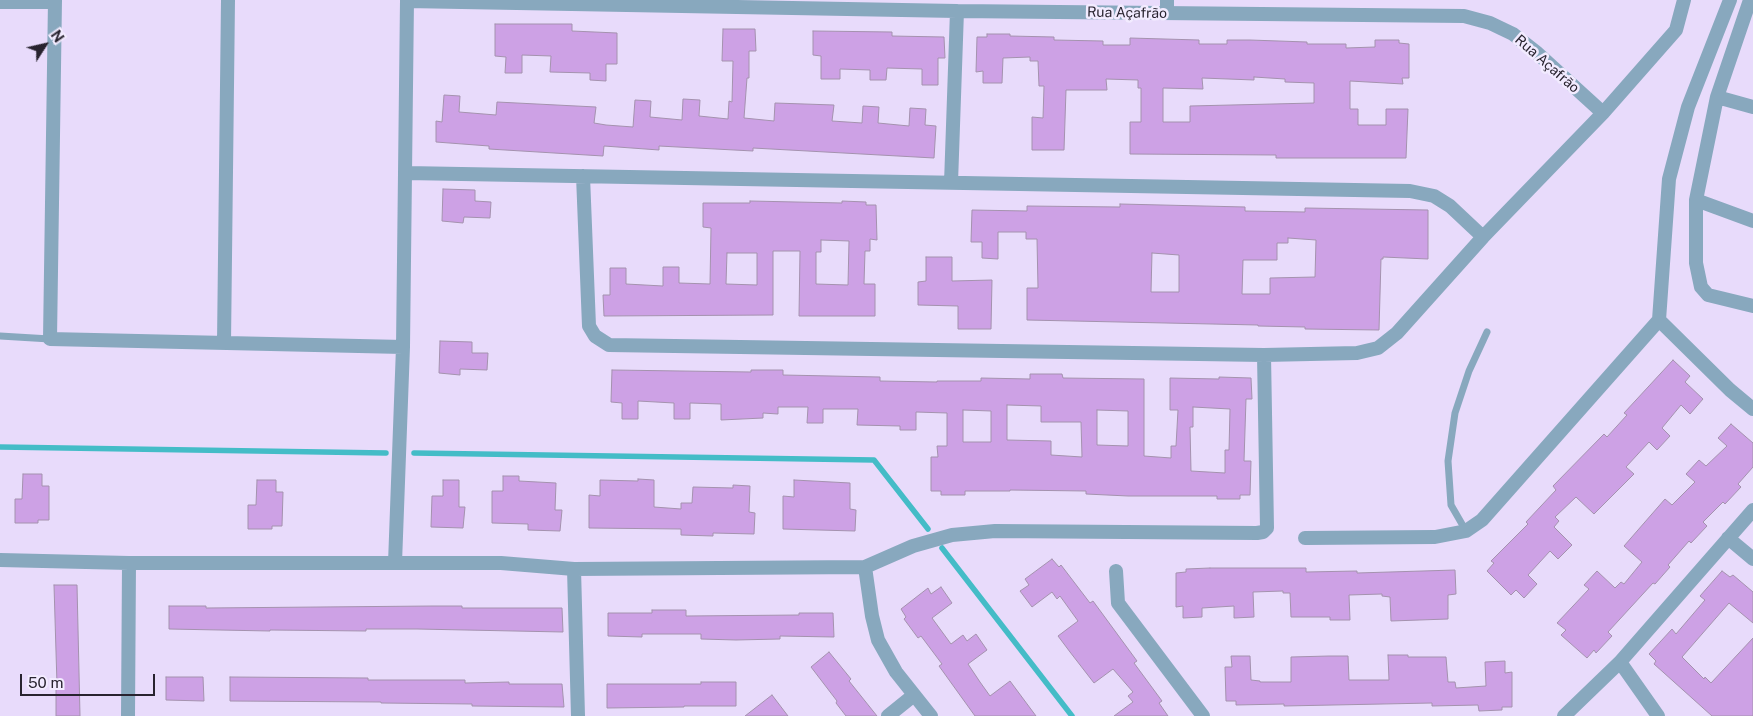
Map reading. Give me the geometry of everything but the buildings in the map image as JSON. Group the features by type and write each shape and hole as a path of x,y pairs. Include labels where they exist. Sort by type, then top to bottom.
{"street":[{"path":"224,343 228,0"},
{"path":"583,176 589,326 595,336 608,345 1264,355 1357,353 1378,348 1398,333 1483,237 1603,114 1676,30 1684,0"},
{"path":"1305,538 1435,537 1466,531 1482,520 1659,320 1669,179 1688,107 1730,0"},
{"path":"1750,0 1717,97 1696,200 1696,264 1702,287 1708,295 1753,306"},
{"path":"0,2 55,1 50,339 403,347"},
{"path":"396,563 403,347 406,1"},
{"name":"Rua Açafrão","path":"406,1 956,11 1167,7 1464,16 1490,23 1513,34 1536,52 1603,114"},
{"path":"951,183 956,11"},
{"path":"1717,97 1753,107"},
{"path":"406,173 1410,191 1434,196 1450,206 1483,237"},
{"path":"1696,200 1753,221"},
{"path":"1659,320 1730,390 1753,409"},
{"path":"5,560 129,563 501,563 574,569 864,567 913,546 952,534 995,531 1257,533 1263,532 1267,528 1264,355"},
{"path":"1564,716 1620,662 1753,510"},
{"path":"1728,538 1753,559"},
{"path":"128,716 129,563"},
{"path":"864,567 878,640 896,672 931,716"},
{"path":"574,569 578,716"},
{"path":"1116,571 1118,602 1203,716"},
{"path":"1620,662 1658,716"},
{"path":"888,716 914,695"}],"lane":[{"path":"1466,531 1451,505 1448,461 1455,413 1469,371 1487,332"},
{"path":"0,336 50,339"}],"waterway":[{"path":"0,447 386,453"},
{"path":"414,453 874,460 928,529"},
{"path":"942,548 1072,716"}]}
